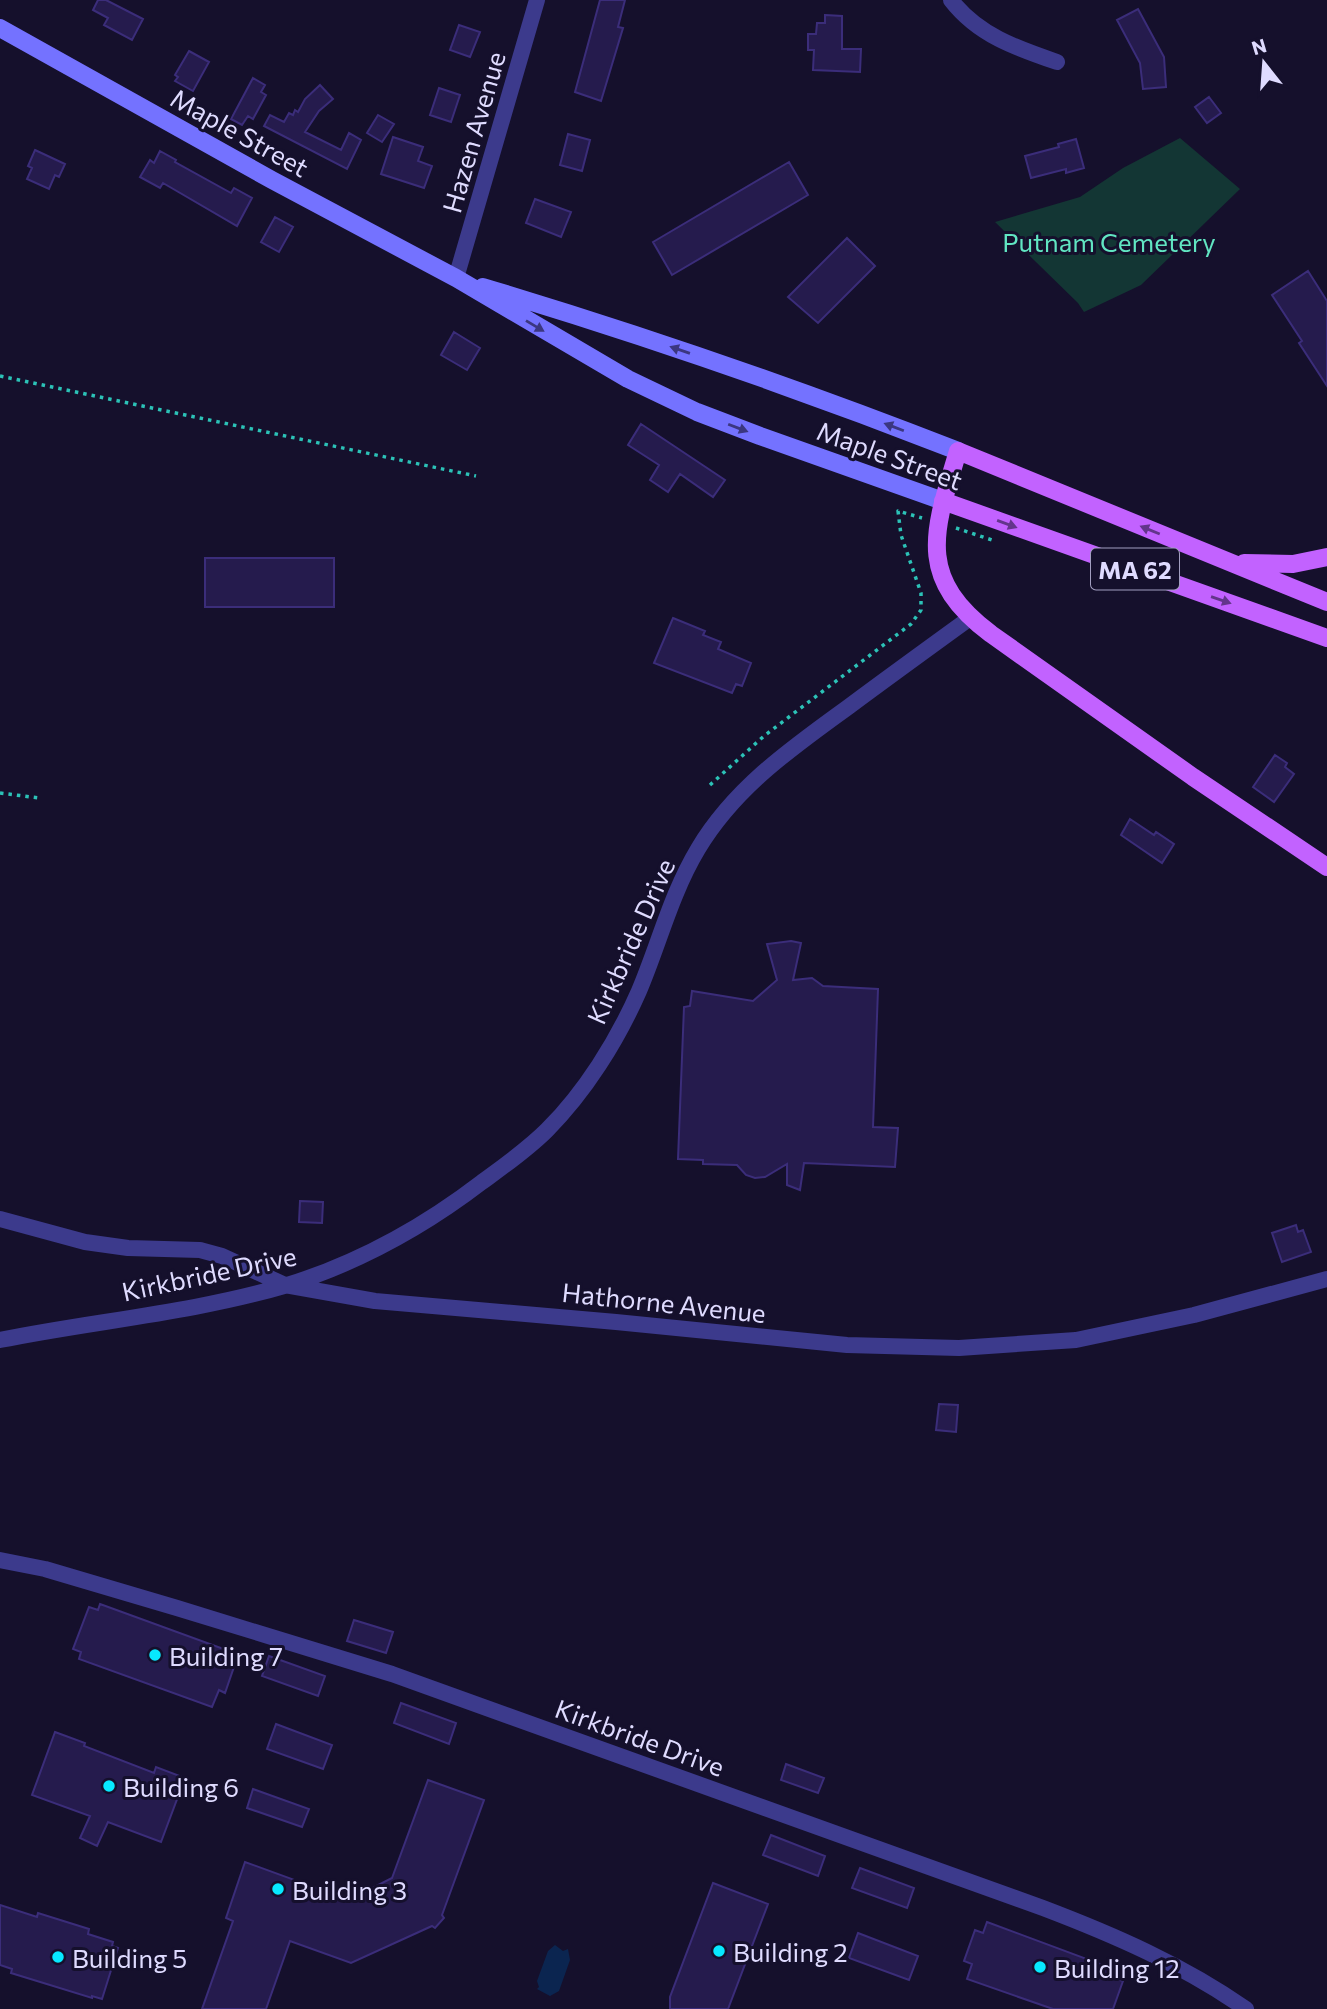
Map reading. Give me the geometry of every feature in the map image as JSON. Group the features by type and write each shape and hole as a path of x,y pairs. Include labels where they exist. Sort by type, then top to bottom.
{"main road":[{"name":"Maple Street","path":"0,28 346,221 456,278 582,354 697,412 1327,638"},
{"name":"Maple Street","path":"456,278 580,316 818,397 1327,602"},
{"path":"958,452 943,501 937,536 941,570 950,595 970,618 1212,790 1327,867"},
{"path":"1217,558 1269,565 1327,558"}],"street":[{"name":"Hazen Avenue","path":"456,278 537,0"},
{"path":"951,0 962,15 1006,45 1057,62"},
{"name":"Kirkbride Drive","path":"0,1340 226,1301 285,1285 363,1256 449,1208 547,1130 588,1080 621,1028 639,990 676,893 698,849 718,819 768,767 970,618"},
{"name":"Hathorne Avenue","path":"0,1219 85,1241 128,1248 200,1250 222,1256 285,1285 375,1301 846,1345 959,1348 1076,1340 1194,1315 1327,1279"},
{"name":"Kirkbride Drive","path":"0,1560 45,1569 392,1674 1031,1903 1093,1926 1162,1959 1246,2009"}],"path":[{"path":"0,376 475,476"},
{"path":"0,793 39,798"}],"green space":[{"name":"Putnam Cemetery","path":"1180,138 1240,189 1141,285 1084,312 995,222 1080,197 1123,168"}],"water":[{"path":"555,1945 563,1951 568,1949 570,1960 559,1991 550,1996 537,1989 537,1981 548,1951"}],"building":[{"path":"98,0 106,0 143,19 132,40 104,25 108,18 93,10"},
{"path":"600,0 625,0 618,27 623,28 601,101 575,92"},
{"path":"1138,9 1164,57 1166,87 1143,89 1140,63 1117,20"},
{"path":"825,15 842,16 842,49 861,49 860,72 813,70 814,50 808,50 808,34 816,34 817,23 825,23"},
{"path":"459,25 480,32 470,57 450,50"},
{"path":"189,51 209,62 193,91 175,81 178,77 175,75"},
{"path":"253,78 265,85 261,92 266,95 253,119 248,116 242,125 231,119"},
{"path":"320,85 333,99 319,111 305,132 341,150 349,133 361,140 347,169 264,126 270,115 284,122 289,113 293,115 295,110 298,112 305,99"},
{"path":"439,88 460,95 451,122 430,115"},
{"path":"1209,97 1221,113 1207,123 1195,107"},
{"path":"378,115 394,124 382,142 367,133"},
{"path":"568,134 590,140 582,171 560,165"},
{"path":"393,137 423,147 418,161 432,166 424,188 381,174"},
{"path":"1076,139 1084,168 1066,173 1066,169 1031,178 1025,156 1059,147 1058,144"},
{"path":"35,150 65,164 59,177 55,175 49,189 27,179 32,168 28,166"},
{"path":"160,151 231,193 234,188 252,198 237,226 163,183 160,188 140,177 150,160 154,163"},
{"path":"789,162 808,195 672,275 653,242"},
{"path":"535,199 571,212 561,237 526,223"},
{"path":"275,217 293,227 279,252 261,242"},
{"path":"847,238 875,266 818,323 788,297"},
{"path":"1308,271 1327,301 1327,386 1272,295"},
{"path":"454,332 480,348 467,370 441,355"},
{"path":"641,424 725,480 713,497 680,474 668,492 650,480 659,465 628,445"},
{"path":"205,558 334,558 334,607 205,607"},
{"path":"673,618 705,631 703,635 721,642 718,649 751,663 742,686 736,684 732,693 654,663"},
{"path":"1275,755 1287,763 1285,767 1294,774 1274,802 1253,787"},
{"path":"1130,819 1174,844 1162,863 1121,835"},
{"path":"791,941 801,943 793,980 812,978 823,986 878,989 873,1127 898,1128 895,1167 804,1163 800,1190 787,1185 787,1164 765,1177 755,1178 746,1175 737,1165 703,1164 703,1160 678,1159 684,1007 690,1006 692,991 753,1001 777,980 767,944"},
{"path":"300,1201 323,1202 322,1223 299,1222"},
{"path":"1296,1225 1298,1232 1303,1230 1311,1252 1282,1262 1272,1233"},
{"path":"939,1404 958,1405 956,1432 936,1430"},
{"name":"Building 7","path":"100,1604 232,1652 229,1658 236,1661 225,1693 219,1690 212,1707 79,1659 81,1652 73,1649 89,1607 98,1610"},
{"path":"354,1620 393,1632 386,1653 347,1641"},
{"path":"269,1656 325,1676 318,1696 262,1676"},
{"path":"401,1703 456,1723 449,1744 394,1723"},
{"path":"276,1724 332,1745 323,1769 267,1749"},
{"name":"Building 6","path":"55,1732 154,1773 156,1767 185,1778 161,1842 108,1822 97,1846 80,1838 90,1816 32,1795"},
{"path":"786,1764 824,1778 818,1793 781,1780"},
{"name":"Building 3","path":"428,1780 484,1800 442,1915 444,1918 435,1928 432,1926 351,1963 290,1941 266,2009 202,2009 233,1921 226,1918 245,1862 349,1900 392,1878"},
{"path":"253,1789 309,1809 302,1827 247,1808"},
{"path":"771,1835 825,1856 818,1876 763,1855"},
{"path":"860,1868 914,1888 907,1908 852,1888"},
{"name":"Building 2","path":"713,1883 768,1904 728,2009 670,2009 670,1997"},
{"name":"Building 5","path":"0,1905 37,1917 38,1913 89,1929 88,1934 113,1942 112,1946 118,1948 102,1999 11,1973 12,1969 0,1965"},
{"name":"Building 12","path":"987,1922 1119,1971 1116,1979 1123,1981 1113,2009 1053,2009 967,1979 972,1964 964,1961 975,1930 983,1933"},
{"path":"858,1933 918,1956 909,1980 849,1958"}],"place":[{"name":"Building 7","path":"155,1655"},
{"name":"Building 6","path":"109,1786"},
{"name":"Building 3","path":"278,1889"},
{"name":"Building 2","path":"719,1951"},
{"name":"Building 5","path":"58,1957"},
{"name":"Building 12","path":"1040,1967"}]}
